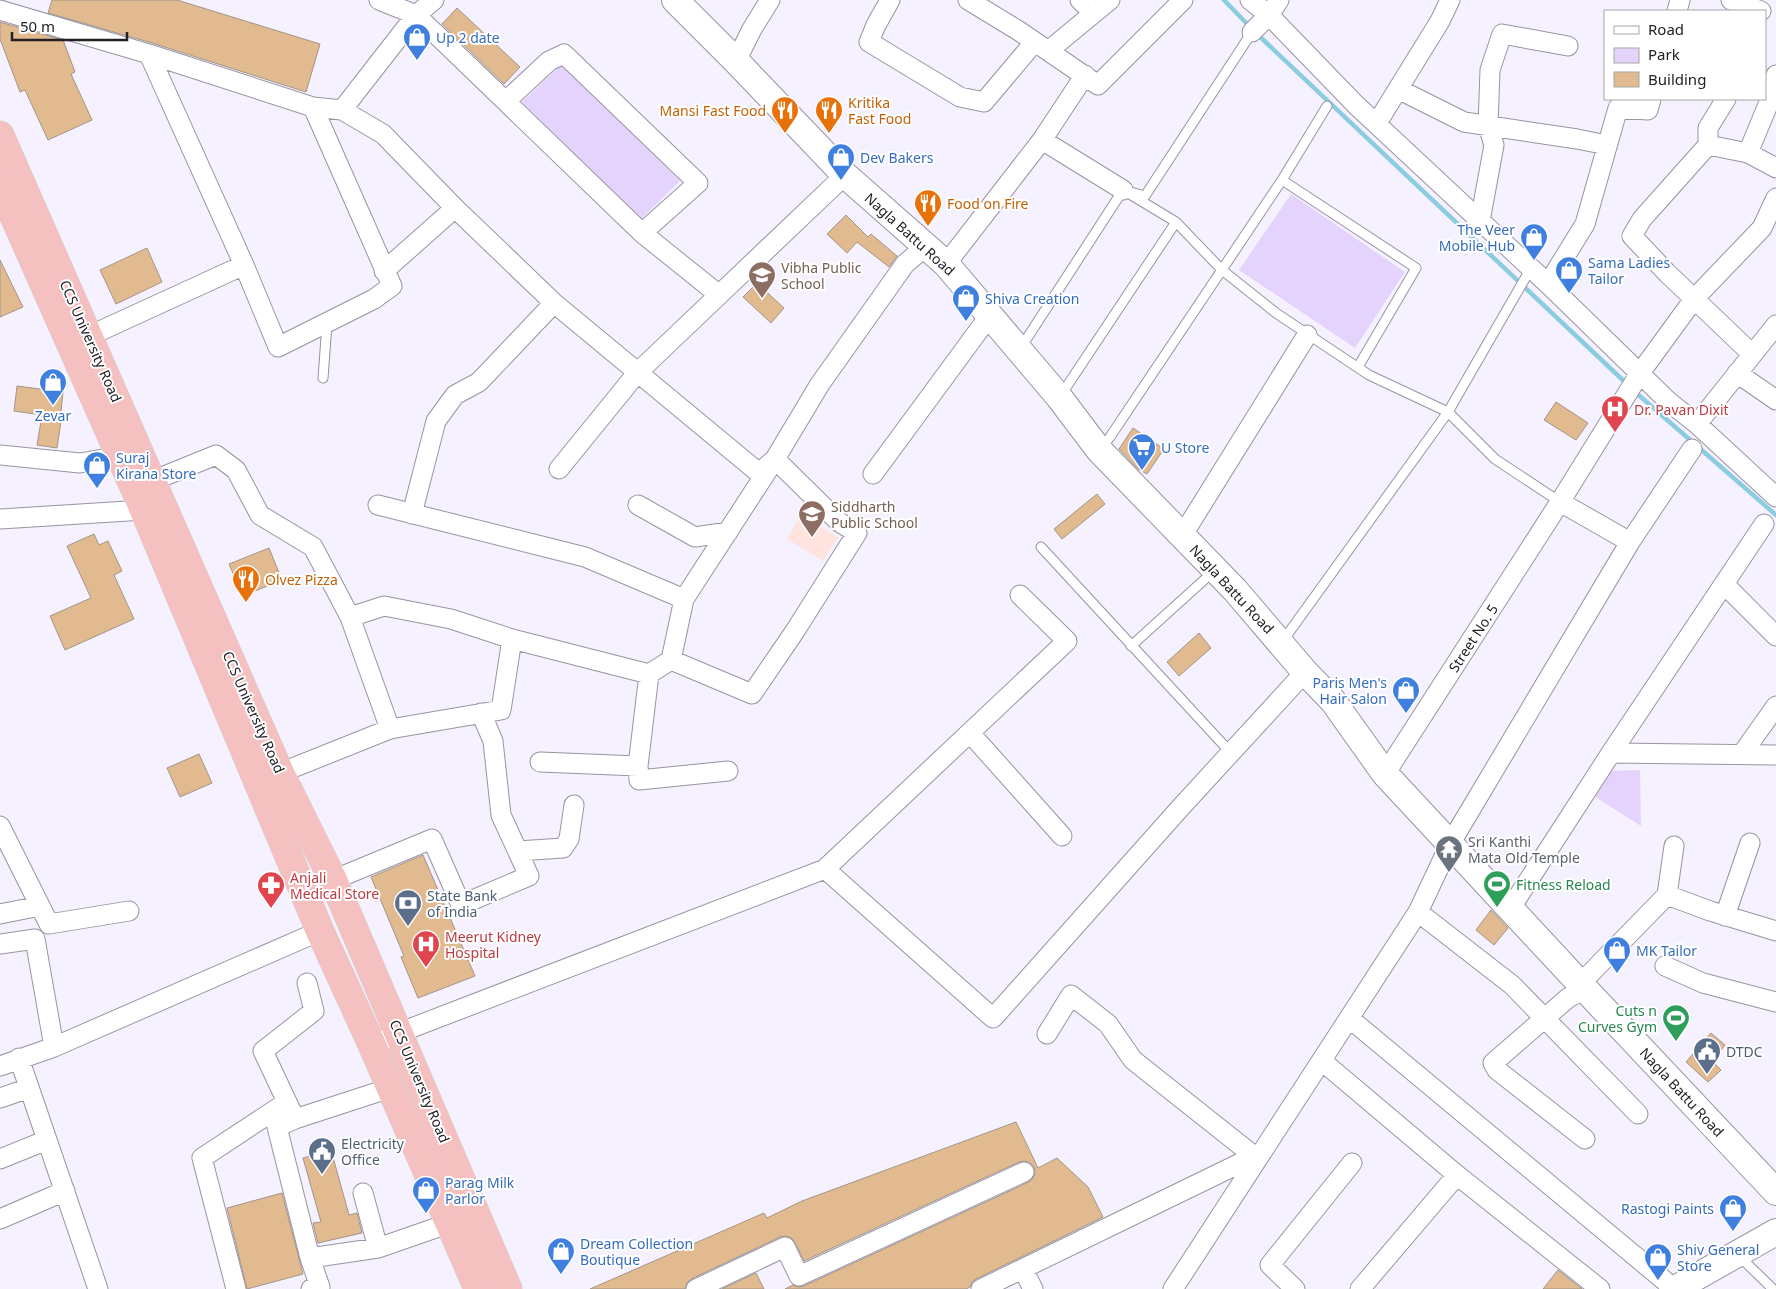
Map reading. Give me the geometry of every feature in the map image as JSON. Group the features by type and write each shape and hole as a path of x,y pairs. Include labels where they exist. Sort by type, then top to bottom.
{"highway":[{"name":"CCS University Road","path":"0,135 280,773 334,880 508,1289"},
{"name":"CCS University Road","path":"0,184 144,510 320,931 372,1045 478,1289"}],"street":[{"path":"379,0 416,15 642,233 718,294"},
{"path":"342,110 416,15 434,0"},
{"name":"Nagla Battu Road","path":"675,0 845,175 946,264 1060,398 1099,450 1236,590 1305,672 1333,701 1385,774 1776,1192"},
{"path":"736,61 752,29 770,0"},
{"path":"890,0 869,42 960,97 984,102 1032,45 1041,46 1087,6 1110,0"},
{"path":"968,0 1098,85 1183,0"},
{"path":"1250,0 1265,17 1356,105 1548,284 1635,381 1669,402 1696,424 1776,497"},
{"path":"1376,123 1440,21 1450,0"},
{"path":"1731,0 1759,10"},
{"path":"0,10 150,54 312,107 342,110 383,134 455,208 554,303 759,473 775,459"},
{"path":"1480,221 1494,145 1488,126 1490,70 1502,34 1568,46"},
{"path":"150,54 244,265 278,347 374,299 392,286 312,107"},
{"path":"506,101 549,61 564,54 698,182 642,233"},
{"path":"946,264 1042,140 1085,76"},
{"path":"1748,153 1772,94 1772,87"},
{"path":"1398,89 1464,122 1607,145"},
{"path":"1548,284 1585,224 1618,108 1648,110 1651,100"},
{"path":"1725,100 1708,128 1708,145 1642,219 1632,236 1752,354"},
{"path":"1042,140 1123,190"},
{"path":"1708,145 1748,153 1776,168"},
{"path":"559,469 637,373 845,175"},
{"name":"Street No. 5","path":"1385,774 1560,502 1635,381 1694,299 1762,228 1776,198"},
{"path":"384,271 455,208"},
{"path":"350,617 384,606 451,619 512,639 648,674 671,660 684,599 775,459 813,382 868,315 905,264 926,246"},
{"path":"89,336 244,265"},
{"path":"412,514 436,421 455,395 479,382 554,303"},
{"path":"873,474 990,315"},
{"path":"1696,424 1776,325"},
{"path":"1182,536 1307,335"},
{"path":"1737,373 1776,400"},
{"path":"1180,1286 1258,1154 1322,1060 1418,912 1450,844 1630,542 1692,450"},
{"path":"0,455 80,463 120,456"},
{"path":"152,481 216,455 236,470 260,515 313,547 350,617 390,729"},
{"path":"671,660 752,694 795,632 857,533 838,522 775,459"},
{"path":"1560,502 1630,542"},
{"path":"378,505 585,557 684,599"},
{"path":"638,505 695,537 728,532"},
{"path":"0,519 144,510"},
{"path":"1510,909 1611,753 1764,524"},
{"path":"1724,584 1776,636"},
{"path":"372,1045 400,1032 825,869 1067,641 1020,595"},
{"path":"280,773 390,729 501,710 512,639"},
{"path":"825,869 992,1018 1305,672"},
{"path":"648,674 638,766 639,780 728,771"},
{"path":"1742,754 1776,706"},
{"path":"334,880 432,839 461,905 529,876 501,815 493,741 481,713"},
{"path":"970,733 1062,836"},
{"path":"1611,753 1776,755"},
{"path":"540,762 638,766"},
{"path":"518,851 563,848 569,839 574,805"},
{"path":"0,826 48,924 129,911"},
{"path":"1725,916 1750,843"},
{"path":"1585,1139 1497,1070 1493,1063 1583,987 1667,895 1674,846"},
{"path":"1667,895 1725,916 1776,931"},
{"path":"0,914 40,906"},
{"path":"1418,912 1512,985 1638,1114"},
{"path":"0,1066 54,1046 320,931"},
{"path":"0,944 35,939 54,1046"},
{"path":"1665,966 1703,983 1776,1002"},
{"path":"291,1111 263,1051 314,1011 307,983"},
{"path":"1047,1034 1072,995 1108,1024 1133,1060 1258,1154"},
{"path":"1349,1018 1673,1289 1776,1232"},
{"path":"19,1058 98,1289"},
{"path":"1322,1060 1457,1175 1600,1289"},
{"path":"0,1098 29,1088"},
{"path":"236,1289 202,1158 291,1111 390,1088"},
{"path":"291,1111 277,1127 310,1258 320,1287 311,1289"},
{"path":"0,1159 47,1140"},
{"path":"981,1289 1258,1154"},
{"path":"1295,1289 1270,1265 1352,1163"},
{"path":"696,1289 785,1247 802,1283 1024,1172"},
{"path":"1360,1289 1457,1175"},
{"path":"0,1219 64,1191"},
{"path":"363,1193 378,1248"},
{"path":"310,1258 378,1248 450,1223"},
{"path":"1023,1269 1033,1289"}],"lane":[{"path":"1123,190 1145,196 1265,17"},
{"path":"1099,450 1282,180 1327,106"},
{"path":"1282,180 1416,268 1358,367"},
{"path":"1123,190 1176,222 1222,270 1307,335 1369,375 1448,412 1495,459 1560,502"},
{"path":"1019,351 1123,190"},
{"path":"1060,398 1176,222"},
{"path":"1282,643 1448,412 1527,275"},
{"path":"323,378 327,324"},
{"path":"1041,547 1231,753"},
{"path":"1131,646 1204,580"},
{"path":"1738,1254 1772,1289"}],"shaded area":[{"name":"Siddharth Public School","path":"801,515 838,537 823,561 787,539"}],"green space":[{"path":"563,63 680,181 639,221 522,102"},
{"path":"1291,194 1405,272 1355,348 1239,270"},
{"path":"1640,770 1641,826 1594,796 1609,771"}],"building":[{"path":"52,0 177,0 320,44 306,92 152,43 48,13"},
{"path":"457,8 520,67 504,84 442,24"},
{"path":"0,22 63,40 75,72 71,74 92,120 48,140 25,90 20,92 0,39"},
{"path":"846,215 868,237 871,234 897,256 889,267 857,242 847,253 827,234"},
{"path":"147,248 162,282 116,304 100,270"},
{"path":"0,260 23,307 0,317"},
{"path":"757,283 784,308 771,323 743,297"},
{"path":"17,386 63,392 57,448 37,445 42,415 14,411"},
{"path":"1556,402 1588,423 1576,440 1544,420"},
{"path":"1133,428 1164,449 1147,474 1138,469 1119,449"},
{"path":"1097,494 1105,504 1062,539 1054,529"},
{"path":"94,534 99,545 108,541 122,571 114,575 134,619 65,650 50,616 91,598 67,546"},
{"path":"269,548 282,580 243,596 229,564"},
{"path":"1199,633 1211,648 1179,676 1167,662"},
{"path":"199,754 212,783 180,797 167,768"},
{"path":"423,855 475,976 418,998 401,957 404,956 371,877"},
{"path":"1491,910 1508,928 1494,945 1476,930"},
{"path":"1711,1033 1725,1045 1712,1061 1721,1070 1708,1082 1686,1062"},
{"path":"1016,1122 1038,1168 1057,1158 1088,1187 1103,1217 976,1279 966,1289 785,1289 793,1285 804,1286 1029,1182 1035,1173 1034,1167 1030,1163 1025,1161 1019,1162 804,1261 795,1242 785,1236 691,1279 685,1289 590,1289 764,1213 767,1218 802,1201"},
{"path":"331,1150 349,1215 357,1213 362,1233 318,1243 313,1223 321,1222 303,1158"},
{"path":"282,1193 303,1274 247,1289 227,1208"},
{"path":"1558,1270 1582,1289 1543,1289"},
{"path":"756,1273 764,1289 722,1289"}],"waterway":[{"path":"1224,0 1251,28"},
{"path":"1256,33 1628,385"},
{"path":"1634,391 1776,515"}],"place":[{"name":"Up 2 date","path":"417,61"},
{"name":"Mansi Fast Food","path":"785,134"},
{"name":"Kritika Fast Food","path":"829,134"},
{"name":"Dev Bakers","path":"841,181"},
{"name":"Food on Fire","path":"928,227"},
{"name":"The Veer Mobile Hub","path":"1534,261"},
{"name":"Sama Ladies Tailor","path":"1569,294"},
{"name":"Vibha Public School","path":"762,299"},
{"name":"Shiva Creation","path":"966,322"},
{"name":"Zevar","path":"53,406"},
{"name":"Dr. Pavan Dixit","path":"1615,433"},
{"name":"U Store","path":"1142,471"},
{"name":"Suraj Kirana Store","path":"97,489"},
{"name":"Siddharth Public School","path":"812,538"},
{"name":"Olvez Pizza","path":"246,603"},
{"name":"Paris Men's Hair Salon","path":"1406,714"},
{"name":"Sri Kanthi Mata Old Temple","path":"1449,873"},
{"name":"Fitness Reload","path":"1497,908"},
{"name":"Anjali Medical Store","path":"271,909"},
{"name":"State Bank of India","path":"408,927"},
{"name":"Meerut Kidney Hospital","path":"426,968"},
{"name":"MK Tailor","path":"1617,974"},
{"name":"Cuts n Curves Gym","path":"1676,1042"},
{"name":"DTDC","path":"1707,1075"},
{"name":"Electricity Office","path":"322,1175"},
{"name":"Parag Milk Parlor","path":"426,1214"},
{"name":"Rastogi Paints","path":"1733,1232"},
{"name":"Dream Collection Boutique","path":"561,1275"},
{"name":"Shiv General Store","path":"1658,1281"}]}
